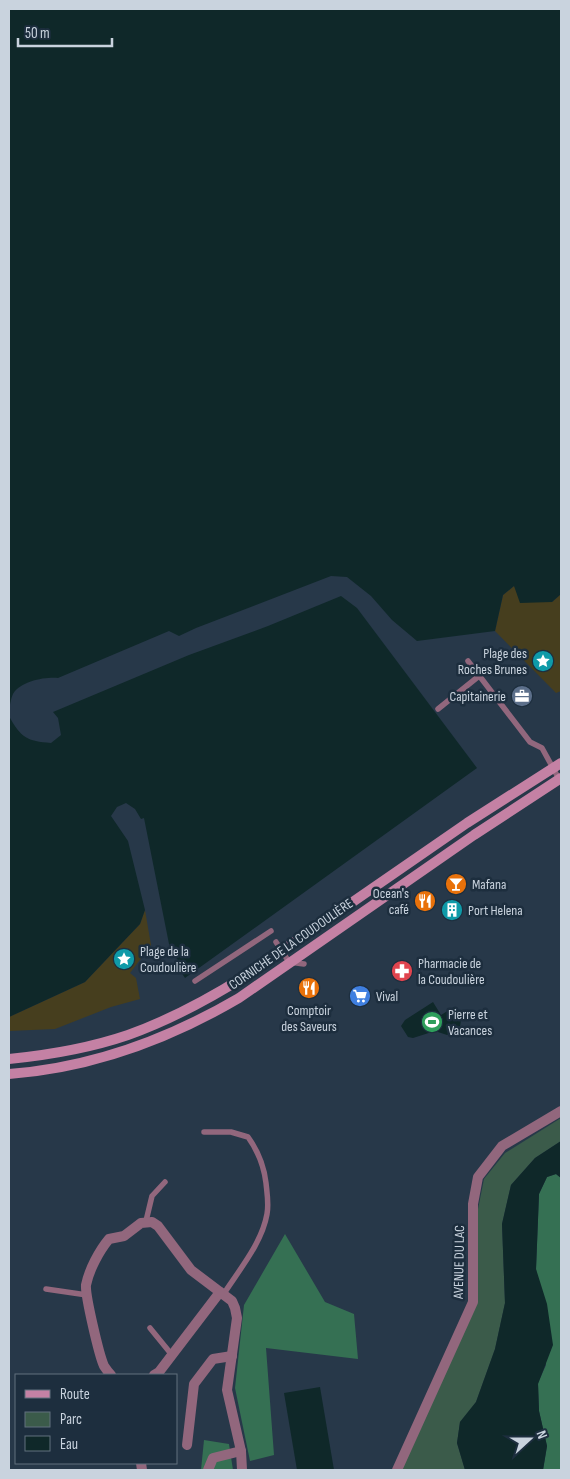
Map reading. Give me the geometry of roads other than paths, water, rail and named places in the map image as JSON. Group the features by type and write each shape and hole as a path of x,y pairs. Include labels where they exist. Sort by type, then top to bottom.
{"main road":[{"name":"CORNICHE DE LA COUDOULIÈRE","path":"9,1059 63,1052 127,1035 208,999 247,976 467,823 557,765"},
{"name":"CORNICHE DE LA COUDOULIÈRE","path":"9,1074 64,1066 98,1058 171,1033 214,1012 239,998 289,962 389,897 560,778"}],"street":[{"name":"AVENUE DU LAC","path":"397,1470 473,1302 474,1204 478,1177 502,1146 561,1111"},
{"path":"110,1374 101,1355 87,1295 87,1283 109,1240 129,1233 141,1223 146,1221 152,1222 158,1226 191,1270 234,1305 237,1318 227,1390 241,1451 242,1470"},
{"path":"156,1374 221,1294"},
{"path":"187,1445 194,1384 212,1359 232,1356"},
{"path":"208,1470 214,1458 241,1451"}],"lane":[{"path":"468,661 530,742 542,748 557,765 560,778"},
{"path":"438,709 479,676"},
{"path":"195,981 271,931"},
{"path":"276,942 289,962 304,964"},
{"path":"204,1132 231,1132 248,1137 262,1161 268,1200 267,1214 263,1227 244,1262 221,1294"},
{"path":"146,1221 152,1196 165,1182"},
{"path":"46,1290 87,1295"},
{"path":"150,1328 172,1355"}],"water":[{"path":"9,9 561,9 561,594 552,602 520,603 514,586 503,595 495,631 417,641 392,620 371,596 347,577 331,576 179,636 169,631 58,678 46,678 27,683 13,694 9,710"},
{"path":"341,596 357,608 477,768 185,978 179,969 182,966 170,949 144,818 141,819 135,809 126,803 117,807 111,816 128,841 145,910 140,924 85,982 9,1017 9,716 21,734 36,741 51,743 61,735 58,718 53,712 189,655 268,626"},
{"name":"Pierre et Vacances","path":"433,1002 441,1015 454,1007 459,1015 459,1029 447,1035 435,1031 413,1038 408,1037 401,1026 405,1020"},
{"path":"561,1141 561,1178 556,1174 547,1177 539,1194 536,1269 547,1304 553,1345 538,1384 539,1411 547,1446 543,1470 465,1470 457,1443 460,1422 476,1402 495,1349 505,1303 502,1224 511,1185 535,1158"},
{"path":"320,1387 334,1470 297,1470 284,1393"}],"place":[{"name":"Plage des Roches Brunes","path":"543,661"},
{"name":"Capitainerie","path":"522,696"},
{"name":"Mafana","path":"456,884"},
{"name":"Ocean's café","path":"425,901"},
{"name":"Port Helena","path":"452,910"},
{"name":"Plage de la Coudoulière","path":"124,959"},
{"name":"Pharmacie de la Coudoulière","path":"402,971"},
{"name":"Comptoir des Saveurs","path":"309,988"},
{"name":"Vival","path":"360,996"},
{"name":"Pierre et Vacances","path":"432,1022"}]}
